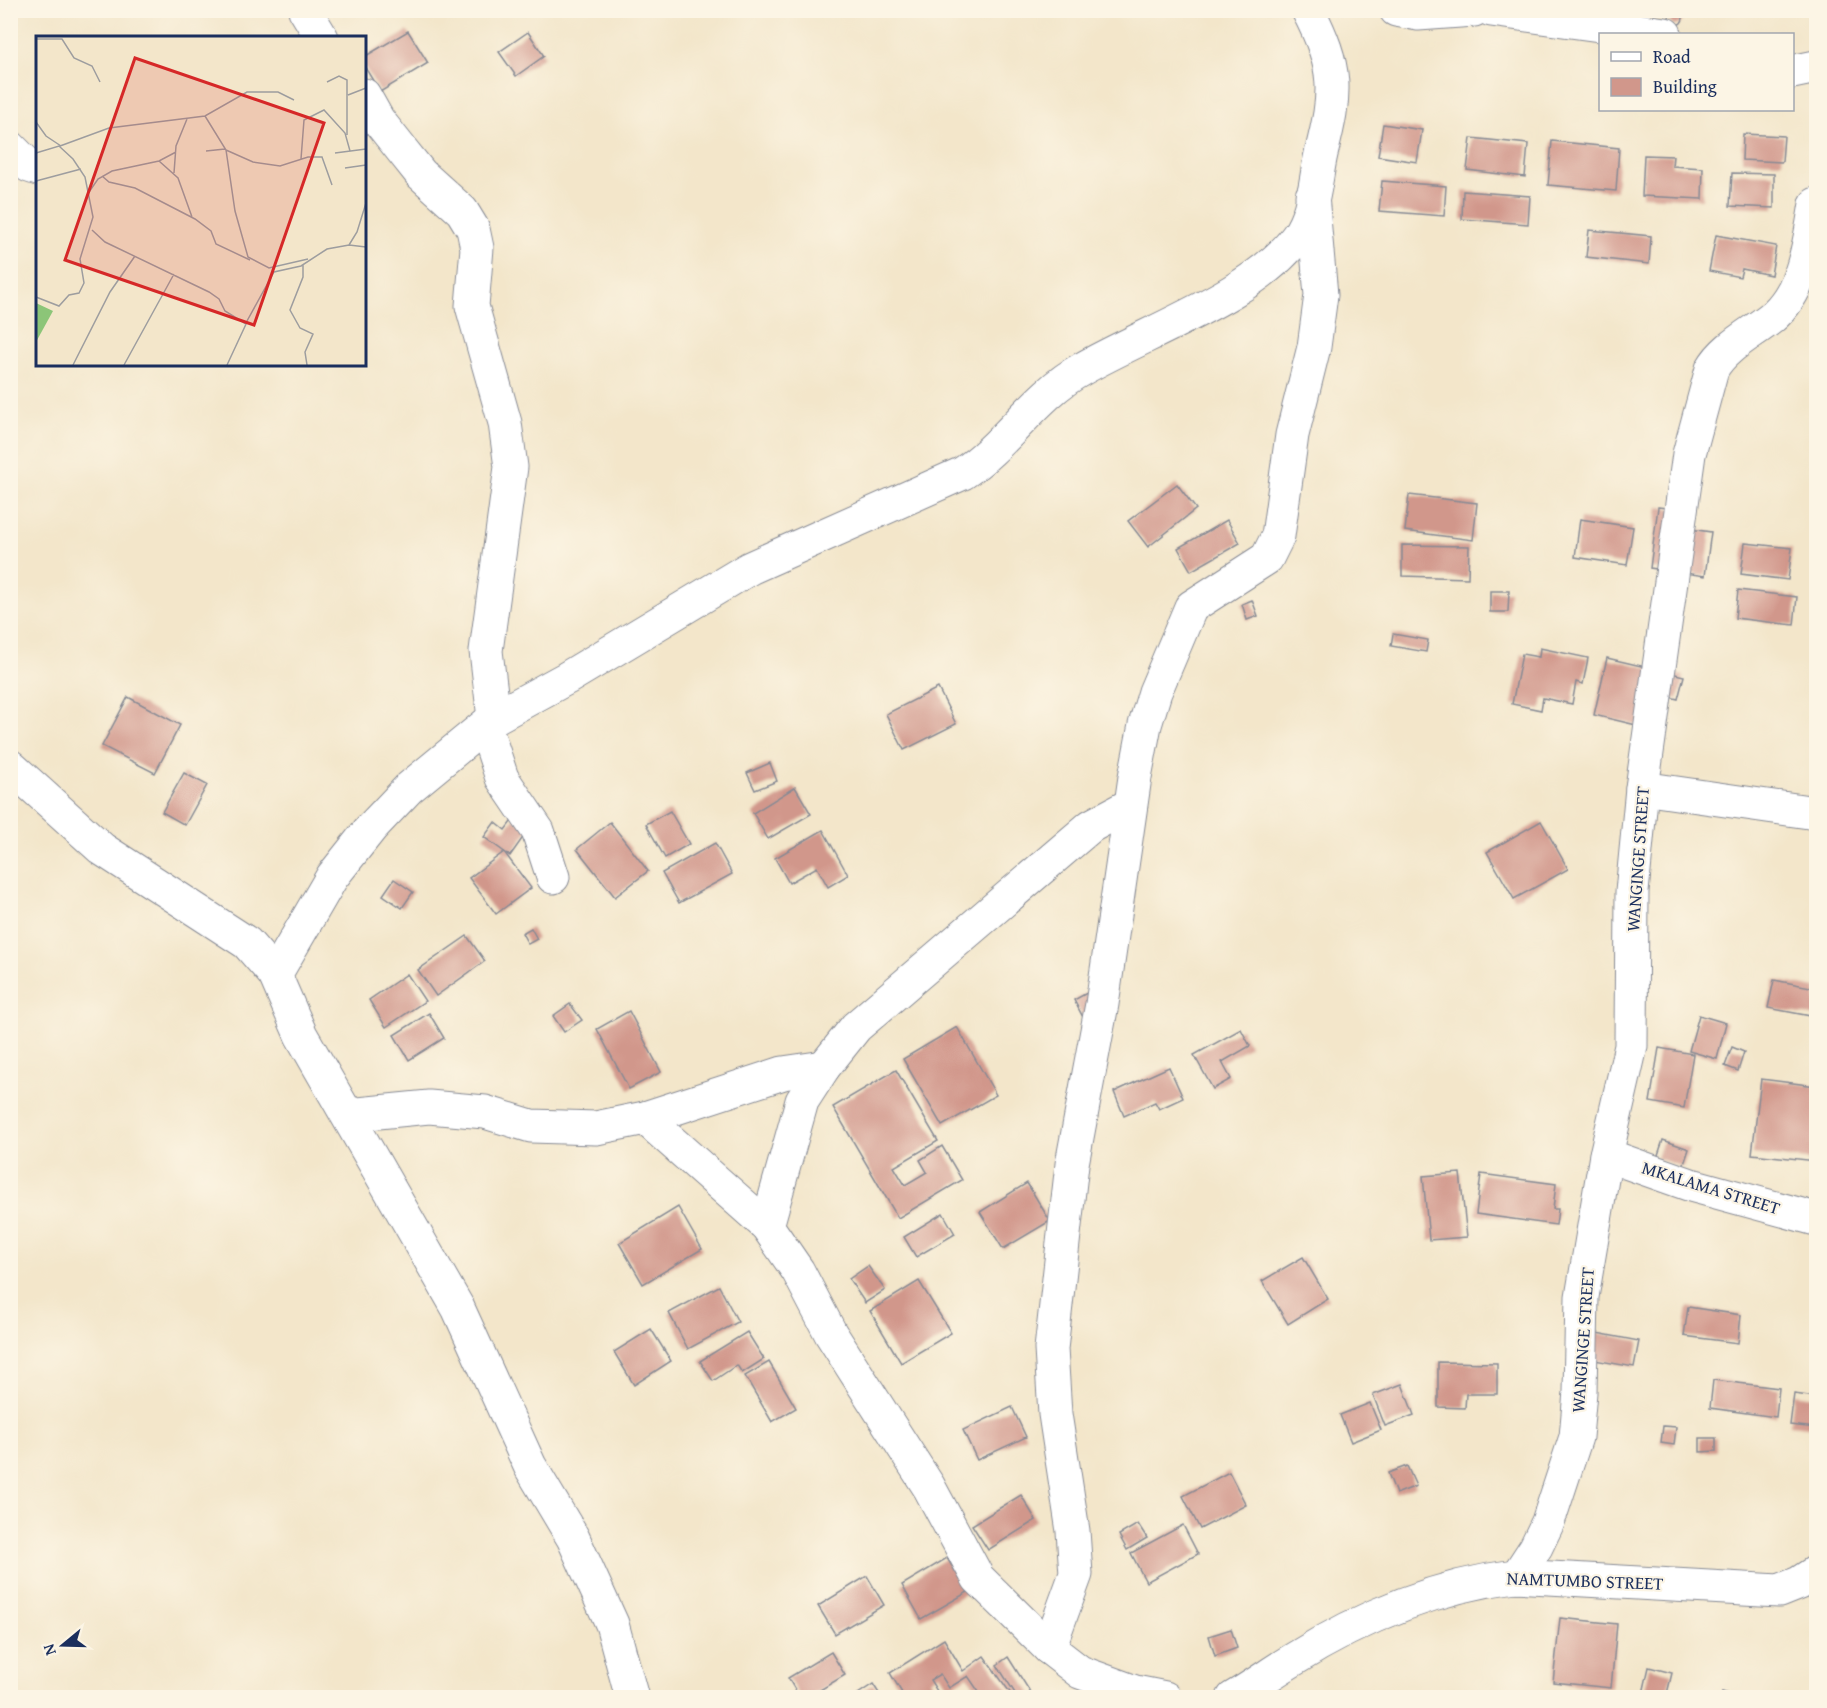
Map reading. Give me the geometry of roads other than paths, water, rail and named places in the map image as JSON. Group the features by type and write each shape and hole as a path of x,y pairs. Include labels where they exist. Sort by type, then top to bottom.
{"street":[{"path":"305,10 321,36"},
{"path":"275,975 332,877 371,828 409,788 490,722 750,568 963,473 983,460 1044,398 1080,369 1260,275 1298,236 1309,212 1333,107 1332,78 1324,42 1308,10"},
{"path":"1396,10 1418,14 1474,10"},
{"path":"1491,10 1658,33"},
{"path":"1572,20 1599,47"},
{"path":"366,99 378,120 421,174 462,211 473,229 477,248 472,306 506,423 511,467 486,651 490,722 502,778 538,831 553,877"},
{"path":"10,147 29,166 36,168"},
{"path":"1049,1648 1076,1574 1073,1532 1055,1414 1051,1349 1072,1164 1102,1004 1130,805 1145,725 1184,620 1197,603 1267,558 1278,536 1292,435 1314,347 1321,295 1312,196"},
{"name":"WANGINGE STREET","path":"1517,1576 1536,1548 1548,1522 1576,1437 1580,1392 1582,1297 1606,1155 1631,1046 1632,892 1642,788 1689,454 1708,381 1717,359 1773,317 1789,298 1800,276 1816,204"},
{"path":"10,766 102,849 247,943 275,975 301,1035 458,1308 530,1466 573,1538 612,1624 632,1698"},
{"path":"1642,788 1816,813"},
{"path":"767,1226 802,1101 824,1066 856,1027 1091,826 1130,805"},
{"path":"348,1115 429,1107 485,1112 531,1126 596,1128 645,1118 783,1073 824,1066"},
{"path":"645,1118 767,1226 798,1271 831,1334 929,1487 978,1578 1049,1648 1080,1672 1135,1692 1166,1698"},
{"name":"MKALAMA STREET","path":"1606,1155 1690,1185 1816,1219"},
{"name":"NAMTUMBO STREET","path":"1233,1698 1290,1661 1382,1611 1437,1591 1481,1580 1517,1576 1636,1581 1773,1591 1799,1583 1816,1572"}]}
